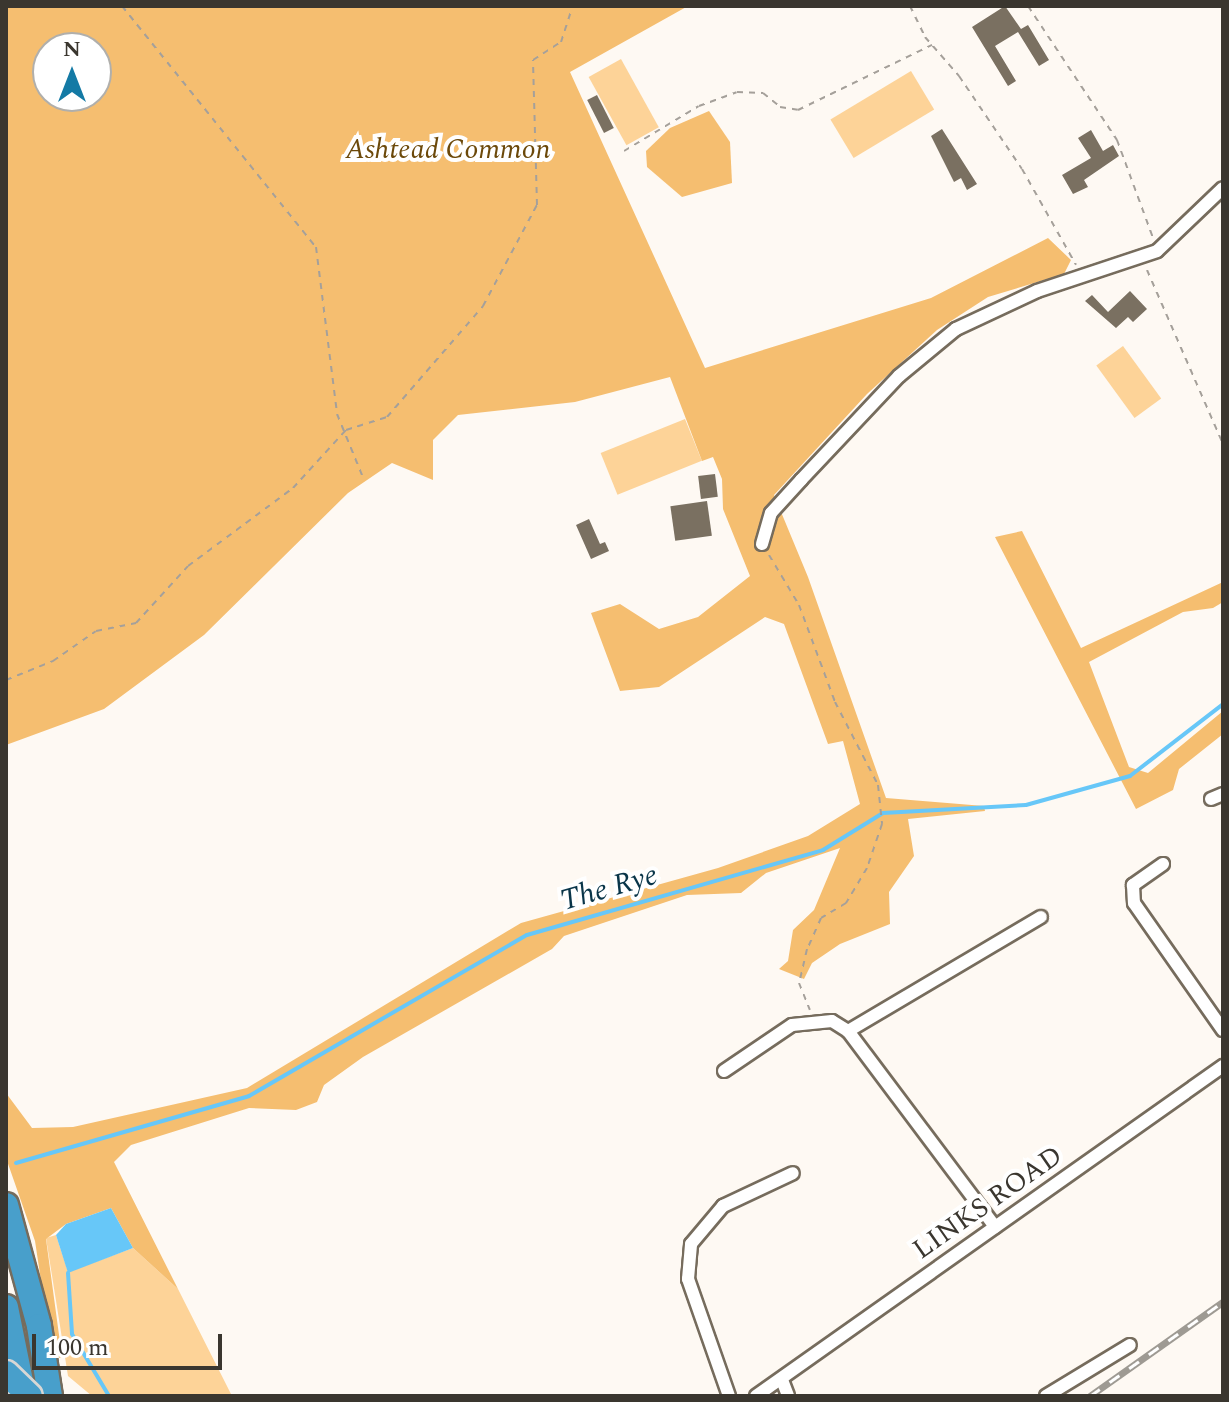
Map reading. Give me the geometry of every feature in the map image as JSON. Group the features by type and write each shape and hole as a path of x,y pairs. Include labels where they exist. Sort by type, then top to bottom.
{"highway":[{"path":"6,1205 39,1326 50,1396"},
{"path":"6,1307 24,1396"},
{"path":"6,1373 30,1396"}],"street":[{"path":"762,544 771,513 899,376 956,329 1082,276 1157,251 1223,188"},
{"path":"1163,864 1133,885 1134,903 1223,1030"},
{"path":"848,1031 1041,917"},
{"path":"724,1071 792,1025 818,1019 848,1031 995,1227"},
{"name":"LINKS ROAD","path":"756,1396 1223,1066"},
{"path":"729,1396 688,1279 691,1244 723,1206 793,1173"},
{"path":"1046,1396 1130,1345"},
{"path":"782,1380 788,1396"}],"path":[{"path":"122,6 316,247 337,414 362,475"},
{"path":"6,680 53,661 96,631 136,623 188,566 293,488 346,430 387,417 483,306 516,252 537,205 533,60 561,42 573,6"},
{"path":"910,6 932,45 1022,169 1082,276"},
{"path":"1028,6 1117,140 1157,251"},
{"path":"624,151 699,106 737,92 763,93 780,107 798,110 932,45"},
{"path":"1147,272 1223,444"},
{"path":"762,544 799,605 835,702 878,785 882,824 867,868 846,903 821,918 807,949 799,983 818,1019"}],"shaded area":[{"path":"621,59 659,127 626,145 589,77"},
{"path":"911,71 934,110 854,158 830,119"},
{"path":"1123,346 1161,399 1135,418 1096,365"},
{"path":"685,419 702,461 617,495 601,453"},
{"path":"56,1235 68,1272 133,1248 178,1289 232,1396 92,1396 68,1376 46,1238"}],"green space":[{"name":"Ashtead Common","path":"6,6 688,6 570,72 705,368 931,298 1048,238 1071,260 1064,274 988,297 937,330 867,394 774,495 808,577 886,798 984,806 985,811 908,819 914,856 889,892 890,924 840,944 812,963 804,979 779,969 788,961 793,930 814,910 840,848 766,873 741,893 687,895 564,936 552,949 363,1057 324,1085 317,1102 296,1110 249,1108 131,1145 114,1162 178,1289 133,1248 111,1208 66,1224 46,1239 62,1357 53,1360 35,1241 6,1158 6,1093 32,1128 73,1127 247,1088 521,923 718,868 808,836 860,804 843,741 828,744 784,624 765,617 659,687 620,691 591,613 620,604 659,629 698,617 750,576 723,509 722,479 713,457 702,461 670,377 575,402 458,415 433,440 433,480 392,463 348,493 204,635 104,709 6,745"},
{"path":"709,111 730,142 732,183 682,197 647,167 646,151 670,128"},
{"path":"1022,531 1081,648 1223,582 1223,602 1213,608 1183,612 1089,662 1129,767 1148,773 1223,711 1223,734 1179,769 1173,790 1136,809 995,537"}],"water":[{"path":"111,1208 133,1248 68,1273 56,1235 66,1224"}],"building":[{"path":"1005,6 1021,29 1028,25 1049,60 1039,66 1018,32 995,46 1016,81 1008,86 972,27"},
{"path":"597,95 614,128 604,133 587,100"},
{"path":"942,129 977,184 967,190 961,178 954,182 931,136"},
{"path":"1091,130 1103,151 1113,145 1119,156 1084,180 1088,187 1073,194 1062,175 1091,158 1078,138"},
{"path":"1130,291 1147,309 1133,322 1128,317 1116,328 1085,301 1092,295 1108,312"},
{"path":"715,474 718,497 701,499 698,476"},
{"path":"707,501 712,536 675,541 670,506"},
{"path":"589,519 600,544 605,542 609,551 591,559 576,525"}],"waterway":[{"name":"The Rye","path":"16,1163 249,1096 527,935 823,850 883,813 1026,805 1130,776 1223,704"},
{"path":"68,1273 72,1334 109,1396"}],"railway":[{"path":"1090,1396 1223,1302"}]}
